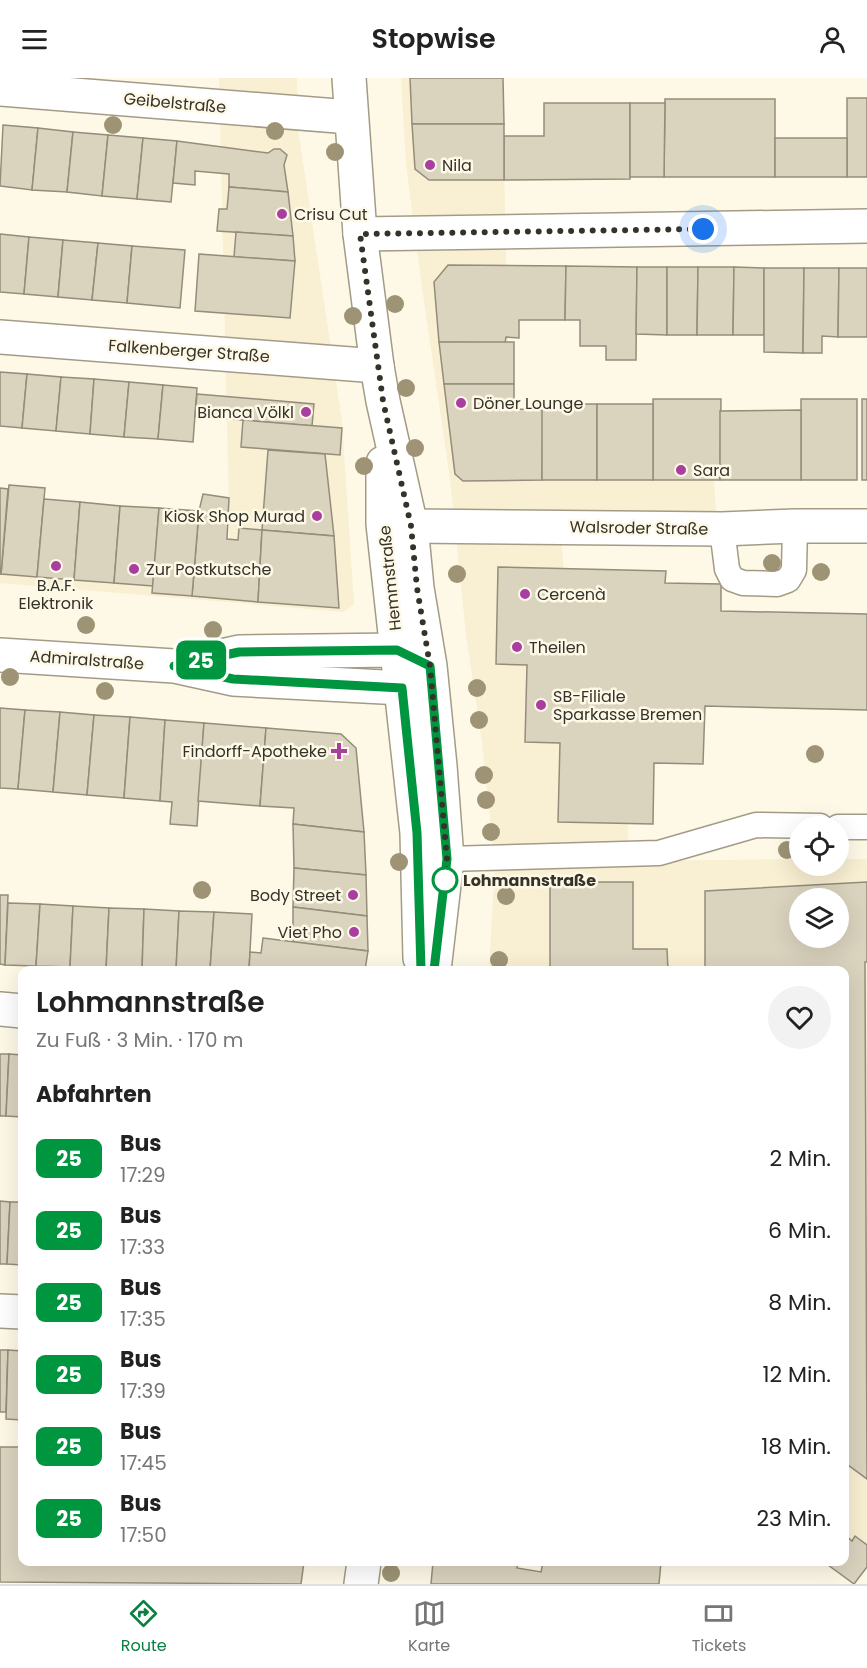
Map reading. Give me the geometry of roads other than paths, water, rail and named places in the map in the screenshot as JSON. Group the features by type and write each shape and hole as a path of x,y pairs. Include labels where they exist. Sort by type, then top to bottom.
{"street":[{"name":"Hemmstraße","path":"349,78 360,234 377,366 411,526 417,588 430,666 447,859 434,966"},
{"name":"Geibelstraße","path":"0,89 350,117"},
{"path":"360,234 867,226"},
{"name":"Falkenberger Straße","path":"0,337 377,366"},
{"name":"Hemmstraße","path":"383,401 383,524 417,833 421,966"},
{"name":"Walsroder Straße","path":"411,526 722,529 867,526"},
{"name":"Admiralstraße","path":"174,666 239,652 397,650 430,666"},
{"name":"Admiralstraße","path":"0,655 174,666 233,679 402,688"},
{"path":"402,688 430,666"},
{"path":"0,1009 18,1011"},
{"path":"0,1311 18,1312"},
{"path":"361,1584 363,1566"}],"lane":[{"path":"722,529 727,569 732,579 743,583 777,584 788,580 794,570 795,526"},
{"path":"447,859 659,853 756,825 789,826"},
{"path":"849,827 867,827"}],"place":[{"name":"Nila","path":"430,165"},
{"name":"Crisu Cut","path":"282,214"},
{"name":"Döner Lounge","path":"461,403"},
{"name":"Bianca Völkl","path":"306,412"},
{"name":"Sara","path":"681,470"},
{"name":"Kiosk Shop Murad","path":"317,516"},
{"name":"B.A.F. Elektronik","path":"56,566"},
{"name":"Zur Postkutsche","path":"134,569"},
{"name":"Cercenà","path":"525,594"},
{"name":"Theilen","path":"517,647"},
{"name":"SB-Filiale Sparkasse Bremen","path":"541,705"},
{"name":"Findorff-Apotheke","path":"339,751"},
{"name":"Lohmannstraße","path":"445,880"},
{"name":"Body Street","path":"353,895"},
{"name":"Viet Pho","path":"354,932"}]}
